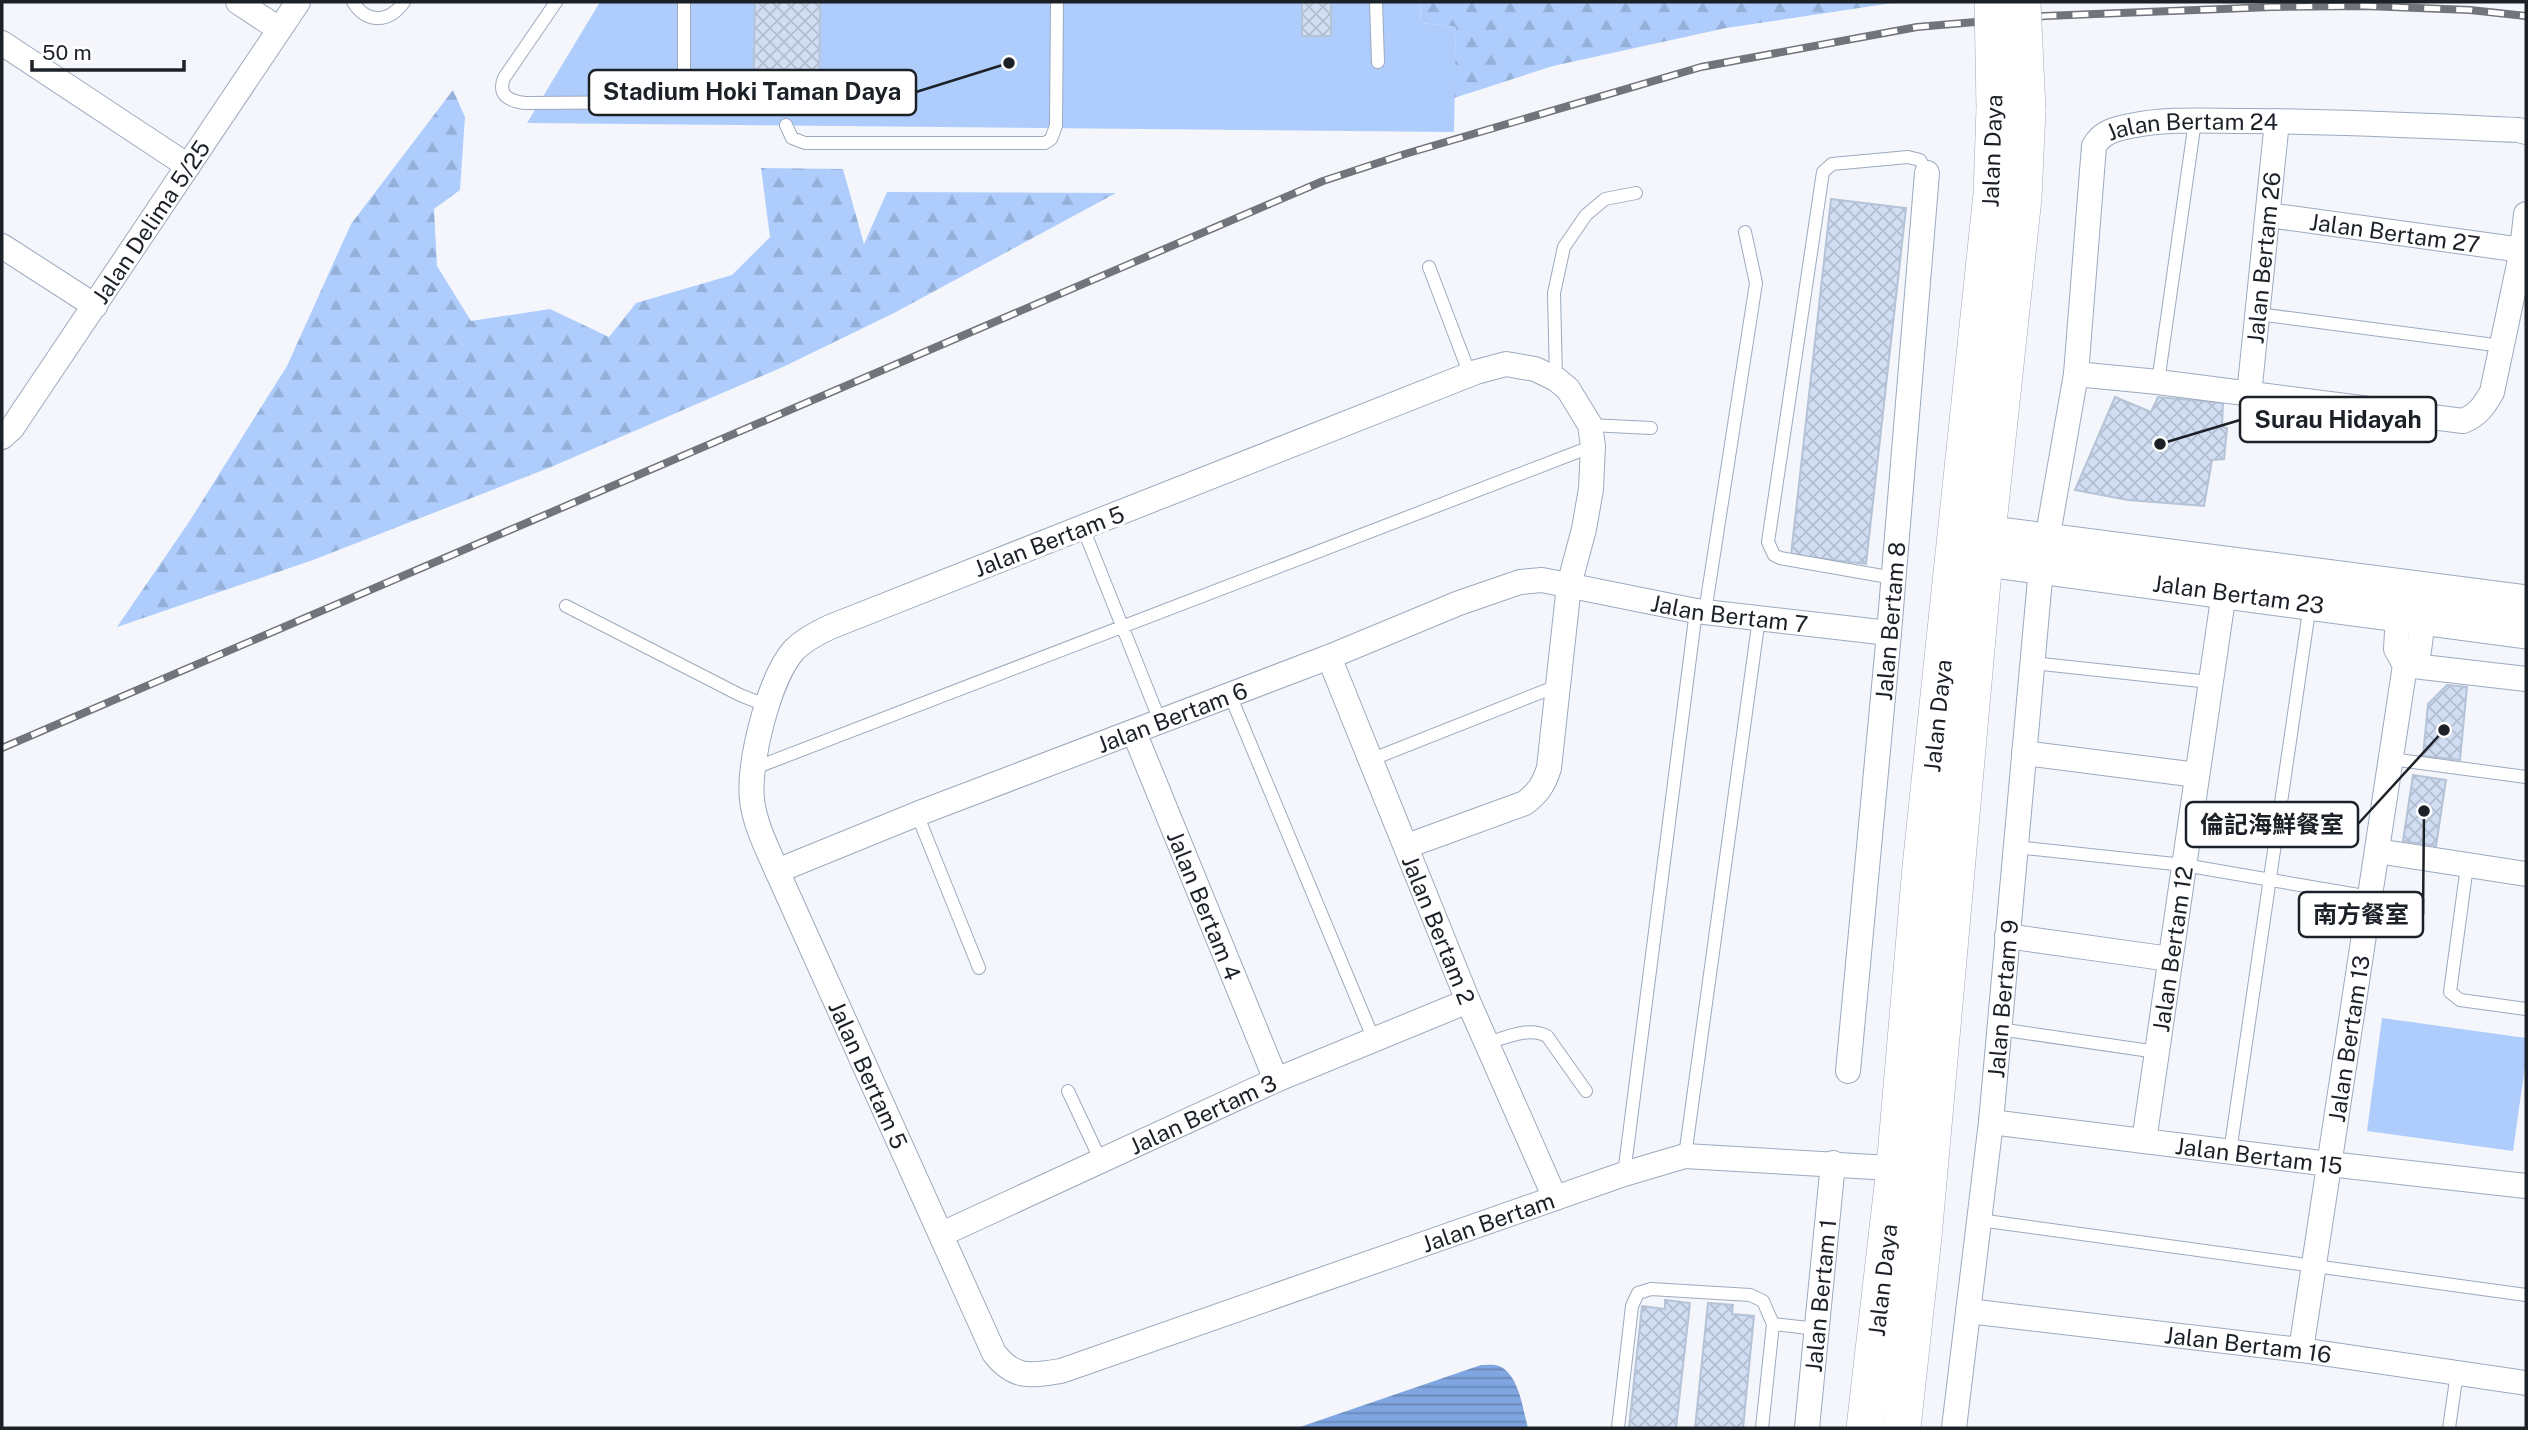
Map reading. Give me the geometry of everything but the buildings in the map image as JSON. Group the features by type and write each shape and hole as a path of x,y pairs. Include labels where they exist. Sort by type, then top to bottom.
{"main road":[{"name":"Jalan Daya","path":"1902,1428 1921,867 2023,198 1993,2"},
{"name":"Jalan Daya","path":"2011,109 2022,2"},
{"name":"Jalan Daya","path":"1865,1428 1912,1169"}],"street":[{"path":"238,2 279,29"},
{"name":"Jalan Delima 5/25","path":"2,437 12,428 298,2"},
{"path":"2,43 188,166"},
{"name":"Jalan Bertam 24","path":"2044,554 2076,374 2094,146 2099,138 2107,132 2124,128 2195,121 2277,121 2526,132"},
{"name":"Jalan Bertam 26","path":"2249,395 2277,121"},
{"name":"Jalan Bertam 8","path":"1848,1072 1894,578 1927,173"},
{"path":"2076,374 2463,421 2473,417 2492,392 2522,250 2526,214"},
{"name":"Jalan Bertam 27","path":"2268,215 2522,250"},
{"path":"2,246 95,306"},
{"name":"Jalan Bertam 5","path":"1061,1371 1034,1375 1018,1374 1003,1366 993,1353 942,1234 777,871 755,815 750,782 751,769 768,706 785,662 795,649 810,637 830,627 1470,374 1506,365 1535,369 1556,379"},
{"path":"1407,846 1525,803 1545,783 1549,768 1569,585 1584,529 1591,489 1592,436 1568,389 1556,379"},
{"name":"Jalan Bertam 23","path":"1970,544 2416,608 2526,632"},
{"name":"Jalan Bertam 23","path":"2044,554 2224,592 2310,604 2416,608 2526,602"},
{"name":"Jalan Bertam 9","path":"1954,1428 1991,1122 2044,554"},
{"name":"Jalan Bertam 6","path":"777,871 916,814 1329,657 1495,589 1520,582 1542,580 1569,585"},
{"name":"Jalan Bertam 7","path":"1569,585 1700,611 1889,633"},
{"name":"Jalan Bertam 12","path":"2144,1141 2224,592"},
{"name":"Jalan Bertam 13","path":"2301,1350 2406,665 2419,652 2416,608"},
{"name":"Jalan Bertam 2","path":"1329,657 1468,1001 1555,1198"},
{"path":"2406,665 2526,679"},
{"name":"Jalan Bertam 4","path":"1134,732 1276,1080"},
{"path":"2024,753 2197,775"},
{"path":"2377,851 2526,874"},
{"path":"2007,936 2170,959"},
{"name":"Jalan Bertam 3","path":"942,1234 1276,1080 1468,1001"},
{"name":"Jalan Bertam 15","path":"1991,1122 2526,1186"},
{"name":"Jalan Bertam","path":"1061,1371 1624,1174 1685,1156 1912,1169"},
{"name":"Jalan Bertam 1","path":"1807,1428 1833,1163"},
{"name":"Jalan Bertam 16","path":"1968,1311 2301,1350 2526,1383"}],"lane":[{"path":"353,2 359,11 371,18 383,18 393,14 404,2"},
{"path":"556,2 504,78 501,86 508,99 525,103 679,102 685,90 684,2"},
{"path":"786,125 792,138 805,143 1045,143 1051,139 1056,126 1057,2"},
{"path":"1376,2 1378,62"},
{"path":"2158,382 2195,121"},
{"path":"1894,578 1780,558 1769,549 1768,542 1823,172 1832,164 1909,157 1920,160 1927,173"},
{"path":"1556,379 1554,293 1564,247 1586,215 1605,199 1636,193"},
{"path":"1624,1174 1700,611 1756,283 1745,232"},
{"path":"1429,267 1470,374"},
{"path":"2258,314 2502,346"},
{"path":"751,769 1124,628 1592,436 1651,428"},
{"path":"1083,528 1160,721"},
{"path":"2230,1152 2310,604"},
{"path":"566,606 740,695 768,706"},
{"path":"1685,1156 1759,618"},
{"path":"2032,663 2210,682"},
{"path":"1370,760 1557,686"},
{"path":"1230,695 1374,1040"},
{"path":"2391,759 2526,777"},
{"path":"916,814 979,968"},
{"path":"2016,846 2184,865 2370,897"},
{"path":"2467,866 2450,992 2459,1000 2526,1009"},
{"path":"1999,1029 2157,1052"},
{"path":"1487,1043 1539,1031 1547,1035 1586,1091"},
{"path":"1068,1091 1100,1159"},
{"path":"1979,1220 2526,1295"},
{"path":"1618,1428 1632,1306 1638,1293 1651,1289 1755,1296 1763,1301 1773,1324 1762,1428"},
{"path":"1773,1324 1817,1329"},
{"path":"2449,1428 2457,1373"}],"green space":[{"path":"600,2 1420,2 1421,23 1456,27 1454,132 527,123"},
{"path":"1420,2 1899,2 1726,28 1553,66 1454,98 1456,27 1421,23"},
{"path":"453,90 465,117 460,190 434,209 437,266 471,321 550,309 609,337 636,303 732,275 770,237 761,168 843,169 864,244 887,192 1116,193 894,313 785,366 551,467 313,560 117,627 189,522 287,366 351,224"},
{"path":"2382,1018 2526,1038 2526,1059 2513,1151 2367,1131"}],"shaded area":[{"path":"1481,1365 1499,1366 1506,1370 1516,1384 1528,1428 1297,1428"}],"railway":[{"path":"2,748 1323,181 1405,154 1701,67 1917,27 2045,16 2365,6 2470,10 2526,16"}],"place":[{"name":"Stadium Hoki Taman Daya","path":"1009,63"},
{"name":"Surau Hidayah","path":"2160,444"},
{"name":"倫記海鮮餐室","path":"2444,730"},
{"name":"南方餐室","path":"2424,811"}]}
